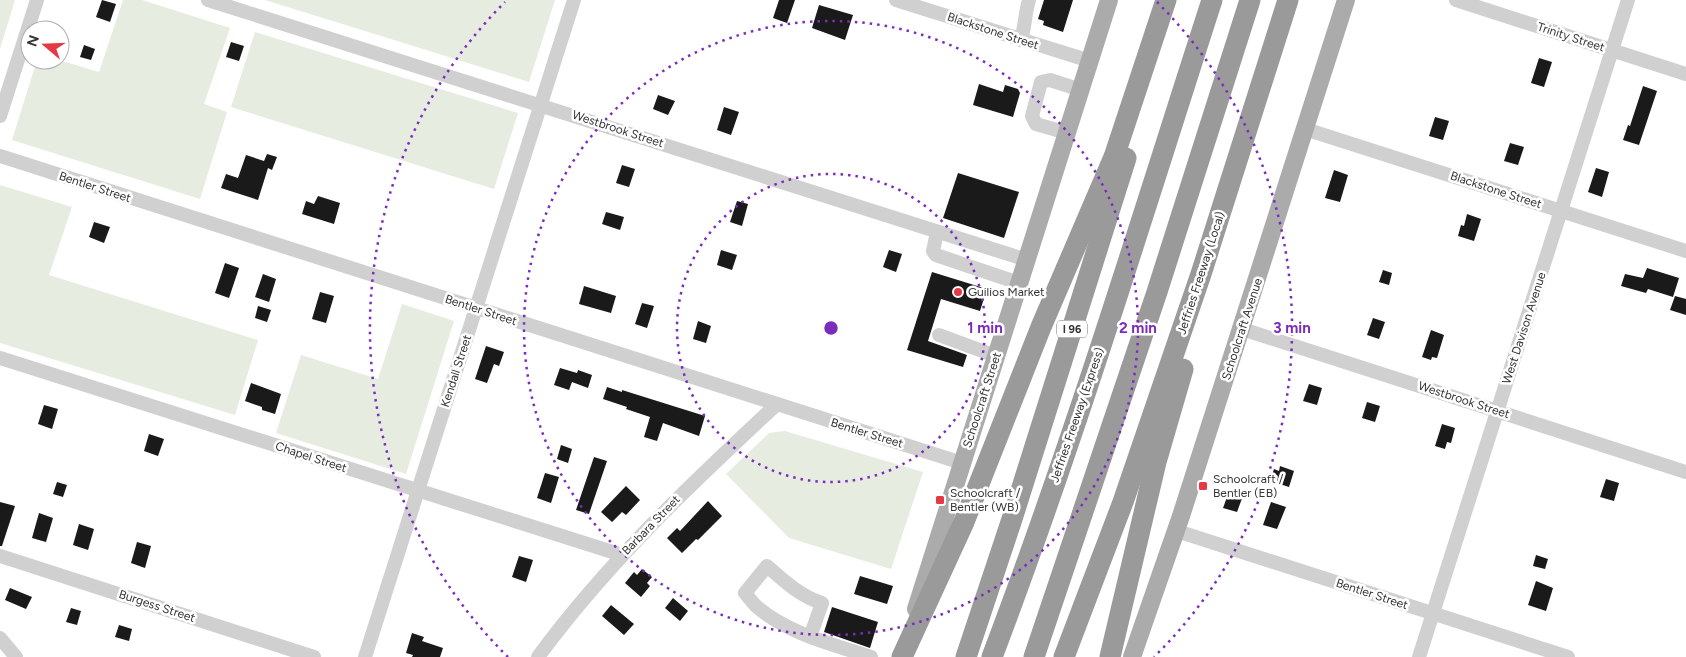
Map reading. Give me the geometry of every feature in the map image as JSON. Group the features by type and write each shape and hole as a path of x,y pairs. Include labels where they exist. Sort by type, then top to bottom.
{"highway":[{"path":"901,657 964,522 1041,327 1114,157 1166,0"},
{"name":"I 96","path":"966,657 1012,519 1176,0"},
{"name":"Jeffries Freeway (Express)","path":"992,657 1025,571 1099,352 1212,0"},
{"path":"1034,657 1157,292 1250,0"},
{"name":"Jeffries Freeway (Local)","path":"1064,657 1123,502 1201,274 1288,0"},
{"path":"1110,657 1156,462 1213,261 1233,174"}],"main road":[{"name":"Schoolcraft Street","path":"901,657 1109,0"},
{"name":"Schoolcraft Avenue","path":"1132,657 1177,531 1346,0"}],"street":[{"path":"0,116 37,0"},
{"name":"Westbrook Street","path":"208,0 1026,260"},
{"name":"Kendall Street","path":"366,657 574,0"},
{"name":"Blackstone Street","path":"896,0 1090,61"},
{"path":"1021,40 1029,0"},
{"name":"Trinity Street","path":"1456,0 1686,74"},
{"name":"West Davison Avenue","path":"1419,657 1628,0"},
{"path":"1067,133 1036,124 1032,116 1041,82 1050,80 1080,90"},
{"name":"Blackstone Street","path":"1305,129 1686,252"},
{"name":"Bentler Street","path":"0,156 962,462"},
{"path":"937,232 933,251 936,254 1019,283"},
{"name":"Westbrook Street","path":"1242,329 1686,472"},
{"path":"940,335 996,356"},
{"name":"Chapel Street","path":"0,358 622,555"},
{"name":"Barbara Street","path":"538,657 590,591 622,555 696,479 777,404"},
{"name":"Bentler Street","path":"1177,531 1568,657"},
{"name":"Burgess Street","path":"0,556 314,657"},
{"path":"812,631 822,603 812,600 788,584 767,566 744,593 757,607 780,622 812,631 871,657"},
{"path":"0,638 16,657"}],"shaded area":[{"path":"0,0 15,0 0,49"},
{"path":"123,0 142,0 230,28 204,104 227,112 200,199 12,140 34,70 70,70 70,63 99,72"},
{"path":"265,0 555,0 529,82"},
{"path":"255,32 518,113 494,189 231,107"},
{"path":"0,185 72,207 49,275 258,340 235,415 0,343"},
{"path":"402,304 454,321 406,474 276,433 301,355 378,379"},
{"path":"785,431 923,472 891,569 789,538 726,474 769,433"}],"building":[{"path":"102,0 116,4 110,22 96,17"},
{"path":"779,0 795,0 787,23 773,18"},
{"path":"1044,0 1073,0 1063,32 1043,25 1044,21 1038,19"},
{"path":"819,5 853,15 845,40 812,28"},
{"path":"231,42 244,46 239,61 226,57"},
{"path":"84,45 95,49 91,60 80,57"},
{"path":"1539,58 1552,62 1544,87 1531,83"},
{"path":"979,84 1003,92 1005,85 1018,89 1020,93 1013,117 973,105"},
{"path":"1643,86 1657,91 1639,145 1623,140 1628,125 1630,126"},
{"path":"658,95 675,101 668,115 653,109"},
{"path":"724,107 739,112 731,135 717,130"},
{"path":"1435,117 1449,121 1443,140 1429,136"},
{"path":"1510,143 1524,147 1518,165 1504,161"},
{"path":"267,154 277,157 272,170 268,168 258,200 221,188 226,174 238,178 246,155 264,161"},
{"path":"622,165 635,169 629,187 616,183"},
{"path":"1596,168 1609,172 1602,197 1588,192"},
{"path":"1334,170 1348,175 1340,202 1325,198"},
{"path":"958,173 1019,192 1004,238 943,218"},
{"path":"318,196 340,203 334,224 302,214 306,201 314,204"},
{"path":"737,201 748,204 742,226 730,222"},
{"path":"606,212 624,217 620,230 602,224"},
{"path":"1467,214 1481,219 1474,241 1458,236 1461,225 1464,226"},
{"path":"94,222 110,227 104,243 89,237"},
{"path":"721,250 737,255 732,270 717,265"},
{"path":"889,250 902,254 896,272 883,267"},
{"path":"225,263 239,268 229,298 215,293"},
{"path":"1647,268 1679,278 1673,297 1648,289 1646,293 1621,286 1625,274 1643,278"},
{"path":"1383,270 1392,273 1389,285 1379,282"},
{"path":"932,272 987,289 980,311 941,299 928,341 967,355 963,367 907,350"},
{"path":"263,274 276,279 269,302 255,297"},
{"path":"584,286 616,296 611,313 579,304"},
{"path":"320,292 334,296 326,323 312,319"},
{"path":"1675,296 1686,299 1686,315 1670,310"},
{"path":"642,303 654,306 647,328 635,324"},
{"path":"258,306 271,310 267,322 255,318"},
{"path":"1373,318 1385,322 1379,339 1367,335"},
{"path":"698,321 711,326 706,343 693,339"},
{"path":"1431,330 1444,335 1437,358 1432,357 1431,360 1422,357"},
{"path":"486,346 504,352 499,366 494,364 487,383 475,379"},
{"path":"560,368 577,373 578,370 592,375 588,388 572,382 569,390 554,385"},
{"path":"251,383 281,394 275,414 245,401"},
{"path":"1309,384 1322,388 1317,405 1303,401"},
{"path":"607,387 705,416 699,436 663,423 657,441 644,437 650,417 603,399"},
{"path":"1367,402 1380,406 1375,422 1362,418"},
{"path":"44,405 58,409 52,429 38,424"},
{"path":"1442,424 1455,428 1451,443 1447,442 1445,449 1435,446"},
{"path":"149,434 164,439 158,456 144,451"},
{"path":"561,445 572,449 568,463 557,459"},
{"path":"594,457 607,461 589,514 576,510"},
{"path":"1280,466 1294,471 1289,487 1270,481 1274,469 1279,471"},
{"path":"545,473 559,477 551,503 537,498"},
{"path":"1606,479 1619,483 1614,501 1600,497"},
{"path":"57,482 67,485 63,497 53,494"},
{"path":"626,486 640,500 626,515 622,512 612,522 601,512"},
{"path":"1230,489 1244,493 1237,512 1223,508"},
{"path":"708,501 722,516 682,553 667,538 677,528 680,531"},
{"path":"0,502 15,506 2,546 0,546"},
{"path":"1271,502 1286,507 1277,529 1263,525"},
{"path":"39,513 53,518 46,542 32,538"},
{"path":"79,524 94,529 88,550 73,545"},
{"path":"137,542 151,546 145,568 131,563"},
{"path":"1536,555 1548,559 1545,569 1533,566"},
{"path":"519,556 533,560 526,582 512,577"},
{"path":"642,569 652,577 647,583 650,586 641,597 625,583 634,572 637,575"},
{"path":"860,576 893,586 887,604 854,594"},
{"path":"1536,581 1553,588 1546,611 1528,605"},
{"path":"10,588 32,597 26,609 5,600"},
{"path":"673,598 688,611 680,621 665,608"},
{"path":"611,605 634,624 624,635 602,616"},
{"path":"832,607 878,622 870,648 824,632"},
{"path":"71,608 81,611 77,625 66,622"},
{"path":"119,625 132,629 129,641 115,637"},
{"path":"412,633 424,637 422,641 443,648 440,657 412,657 413,655 406,653"}],"place":[{"name":"Guilios Market","path":"958,292"},
{"name":"Schoolcraft / Bentler (EB)","path":"1203,486"},
{"name":"Schoolcraft / Bentler (WB)","path":"940,500"}]}
